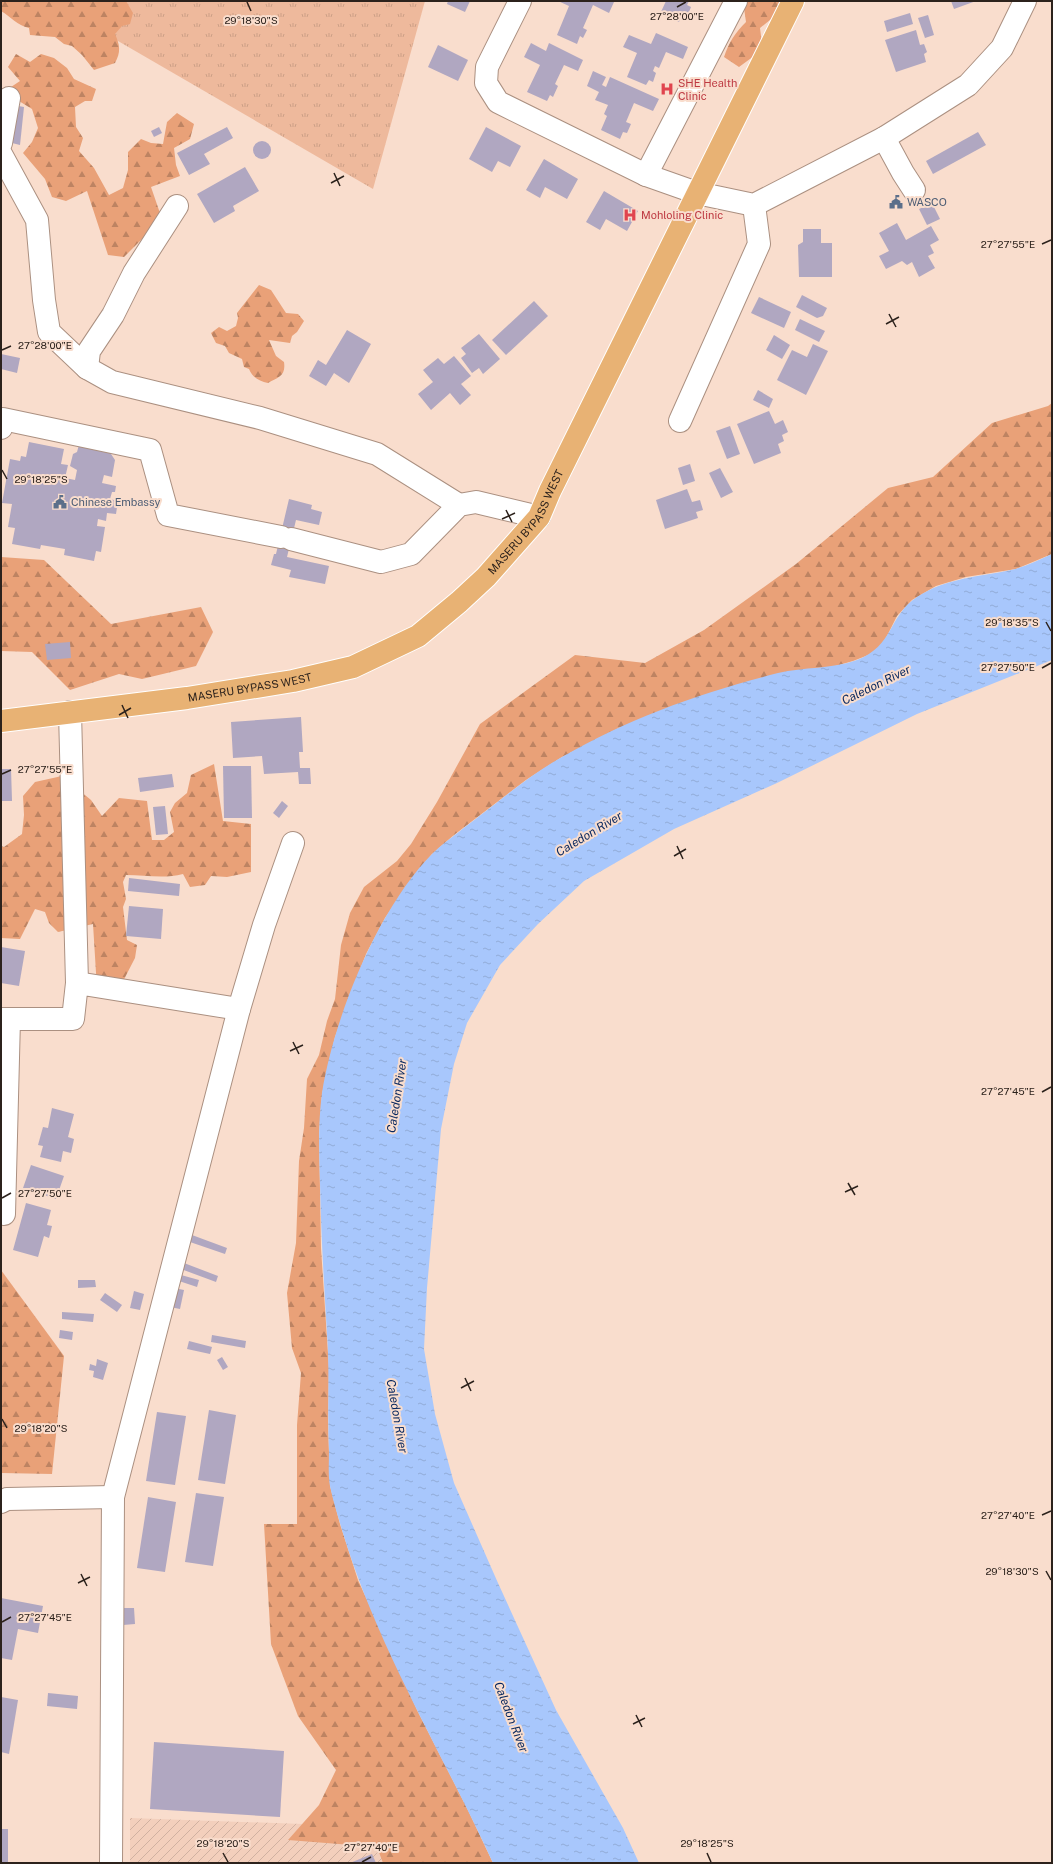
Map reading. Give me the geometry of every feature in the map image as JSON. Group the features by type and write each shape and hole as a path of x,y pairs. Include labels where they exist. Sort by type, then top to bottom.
{"main road":[{"name":"MASERU BYPASS WEST","path":"1,720 187,698 270,685 353,667 418,636 459,602 486,576 539,516 793,1"}],"street":[{"path":"520,1 487,67 486,83 498,102 646,175 697,193 754,206 884,138 968,85 1002,48 1025,1"},
{"path":"646,175 736,1"},
{"path":"1,143 9,98"},
{"path":"884,138 902,173 914,190"},
{"path":"1,154 37,220 44,300 49,332 87,368 112,382 260,418 377,454 460,505"},
{"path":"87,368 89,351 113,315 134,273 177,206"},
{"path":"680,421 759,244 754,206"},
{"path":"1,428 3,419 150,450 168,515 286,538 381,562 412,554 460,505 476,502 539,516"},
{"path":"4,1214 5,1019 73,1019 77,983 70,712"},
{"path":"111,1863 113,1497 239,1009 264,924 293,842"},
{"path":"77,983 239,1009"},
{"path":"1,1502 7,1499 113,1497"}],"shaded area":[{"path":"130,1818 387,1827 411,1863 130,1863"}],"green space":[{"path":"1,1 126,1 133,13 130,24 122,26 115,34 119,48 115,63 94,70 82,55 72,46 64,44 55,37 30,35 29,28 18,23 1,11"},
{"path":"49,1 425,1 373,189"},
{"path":"743,1 785,1 786,7 760,28 762,44 754,56 739,67 724,57 733,38 746,22"},
{"path":"16,54 30,62 41,54 54,58 67,68 74,79 96,89 92,101 85,101 75,107 76,127 83,138 79,151 94,168 109,195 123,188 128,170 128,152 141,139 151,143 163,144 167,122 177,113 194,124 190,139 174,148 176,165 180,176 151,187 162,219 124,257 108,255 87,191 66,201 52,197 45,179 23,153 32,142 38,128 32,109 14,98 8,89 20,81 8,67"},
{"path":"259,285 271,290 286,313 298,314 304,321 297,332 292,336 290,343 269,340 276,356 284,362 284,370 281,376 268,383 254,377 249,369 244,367 242,359 229,353 225,346 216,343 211,333 219,327 227,331 236,326 238,318 237,313"},
{"path":"1052,403 1052,554 1016,569 966,577 936,586 912,600 897,616 883,644 871,654 853,661 619,728 562,757 526,780 454,835 432,854 413,877 385,918 366,954 335,1037 322,1094 319,1133 321,1248 329,1368 328,1421 330,1486 340,1524 358,1580 418,1712 493,1863 383,1863 377,1847 288,1840 319,1805 336,1770 298,1716 271,1644 264,1524 297,1524 297,1425 301,1373 292,1348 287,1293 296,1243 299,1161 304,1128 307,1079 319,1055 327,1021 335,999 341,945 350,913 364,887 397,861 411,844 437,802 480,724 575,655 645,663 704,630 796,564 888,488 933,477 992,423 1048,406"},
{"path":"1,557 44,560 111,624 201,607 213,632 196,666 142,679 119,674 70,690 32,652 1,651"},
{"path":"214,764 223,821 251,824 251,872 227,877 211,876 205,885 190,887 183,874 162,877 126,875 123,882 126,899 123,907 127,940 137,945 135,958 119,989 97,989 93,924 58,932 49,923 45,912 35,909 20,939 1,938 1,846 4,847 22,834 24,815 23,796 35,782 62,776 91,800 102,816 119,798 147,801 152,840 164,840 174,832 170,812 175,803 187,793 191,775"},
{"path":"1,1270 64,1356 52,1474 1,1473"}],"water":[{"name":"Caledon River","path":"1052,554 1052,660 917,714 777,783 674,829 584,881 538,924 500,965 467,1023 454,1064 441,1129 427,1288 424,1349 435,1414 454,1483 498,1583 556,1710 623,1828 639,1863 493,1863 392,1658 373,1616 356,1573 330,1486 328,1349 320,1202 320,1116 322,1093 328,1063 348,998 361,965 394,903 413,876 433,853 511,791 551,763 613,730 640,718 694,698 750,680 778,673 838,665 857,660 869,654 878,647 908,605 917,597 928,591 962,579 1016,569"}],"building":[{"path":"448,1 470,1 465,12 447,4"},
{"path":"558,1 614,2 609,13 593,5 583,28 587,30 583,38 580,36 577,44 557,35 569,6"},
{"path":"666,1 689,1 687,5 691,7 686,19 681,16 679,22 660,14"},
{"path":"951,1 976,1 954,9"},
{"path":"910,13 913,24 887,32 884,21"},
{"path":"928,15 934,35 925,38 918,18"},
{"path":"916,30 920,45 924,44 927,52 924,54 926,62 896,72 885,40"},
{"path":"656,33 688,47 683,59 666,52 659,68 655,66 653,71 656,73 653,82 649,80 646,85 627,77 637,53 623,47 629,35 651,44"},
{"path":"531,43 546,51 549,43 583,60 578,71 564,65 555,84 558,86 553,97 550,95 547,101 527,92 540,65 524,57"},
{"path":"438,45 468,60 458,81 428,67"},
{"path":"593,71 606,77 602,85 606,87 610,77 659,99 653,111 634,103 626,122 631,124 627,133 623,132 620,139 601,130 607,116 604,114 608,105 595,100 599,92 587,86"},
{"path":"13,105 24,107 20,145 8,142"},
{"path":"159,127 162,133 154,137 151,131"},
{"path":"227,127 233,138 204,154 210,164 189,175 177,153"},
{"path":"486,127 521,146 510,167 498,161 492,172 469,159"},
{"path":"978,132 986,145 933,174 926,161"},
{"path":"262,141 268,144 271,150 268,156 262,159 256,156 253,150 256,144"},
{"path":"544,159 578,179 567,199 545,187 540,198 526,190"},
{"path":"245,167 259,191 233,206 235,211 214,223 197,194"},
{"path":"604,191 638,211 627,231 606,219 600,230 586,222"},
{"path":"932,203 940,219 927,225 919,209"},
{"path":"897,223 906,240 931,226 939,240 930,245 934,253 928,256 935,268 919,277 912,262 907,265 902,261 886,269 879,256 889,251 879,233"},
{"path":"803,229 821,229 821,243 832,243 832,277 799,277 798,245 803,242"},
{"path":"802,295 827,308 823,316 817,318 796,307"},
{"path":"759,297 791,312 784,328 751,313"},
{"path":"534,301 548,316 506,355 492,340"},
{"path":"800,319 825,331 819,342 795,330"},
{"path":"347,330 371,344 349,383 334,373 326,386 309,376 318,360 326,365"},
{"path":"479,334 500,359 483,374 479,368 472,373 461,358 466,354 461,348"},
{"path":"774,335 790,345 782,359 766,350"},
{"path":"813,344 828,351 806,395 777,380 792,350 807,357"},
{"path":"1,354 20,358 17,373 1,369"},
{"path":"454,356 471,376 461,384 471,395 460,405 450,393 431,410 418,394 433,382 423,370 438,358 444,364"},
{"path":"758,390 773,399 769,408 753,400"},
{"path":"769,411 775,424 783,420 788,432 782,435 784,441 778,444 781,453 754,464 737,424"},
{"path":"730,426 740,454 727,459 716,431"},
{"name":"Chinese Embassy","path":"80,441 113,448 111,454 115,460 112,477 104,475 102,483 116,486 115,492 112,492 110,499 118,501 116,514 107,513 106,521 98,519 97,526 105,527 101,552 96,551 94,561 64,555 65,549 41,545 40,549 12,544 15,528 8,527 12,504 2,503 10,459 20,461 21,456 26,457 29,442 64,449 61,464 68,465 65,478 75,480 77,470 70,466 73,454 77,452"},
{"path":"690,464 695,481 683,485 678,468"},
{"path":"720,468 733,492 721,498 709,473"},
{"path":"687,489 692,502 700,500 703,510 696,512 698,518 665,529 656,500"},
{"path":"289,499 312,505 311,509 322,512 319,525 296,520 287,557 329,566 325,584 289,577 291,570 271,565 274,554 276,554"},
{"path":"70,642 71,658 47,660 45,644"},
{"path":"301,717 303,752 299,752 300,768 310,768 311,784 299,784 298,772 264,774 262,756 233,758 231,722"},
{"path":"223,766 251,766 252,818 224,818"},
{"path":"1,769 11,769 12,801 1,801"},
{"path":"172,774 174,787 140,792 138,778"},
{"path":"282,801 288,806 279,818 273,813"},
{"path":"165,806 168,834 156,835 153,807"},
{"path":"129,878 180,884 179,896 128,891"},
{"path":"129,906 163,909 161,939 126,936"},
{"path":"1,947 25,951 19,986 1,983"},
{"path":"52,1108 74,1114 68,1137 74,1139 71,1153 63,1151 61,1162 40,1157 43,1146 38,1145 43,1127 48,1128"},
{"path":"31,1165 64,1176 56,1199 23,1188"},
{"path":"26,1203 51,1210 47,1225 52,1226 49,1238 44,1236 38,1257 13,1250"},
{"path":"192,1235 227,1248 225,1254 190,1242"},
{"path":"184,1263 218,1276 216,1282 181,1269"},
{"path":"181,1275 199,1280 197,1287 179,1281"},
{"path":"78,1280 95,1280 96,1287 78,1288"},
{"path":"174,1288 184,1290 180,1309 170,1307"},
{"path":"134,1291 144,1294 140,1310 130,1308"},
{"path":"105,1293 122,1305 117,1312 100,1300"},
{"path":"62,1312 94,1314 93,1322 62,1319"},
{"path":"60,1330 73,1332 72,1340 59,1338"},
{"path":"212,1335 246,1341 245,1348 211,1342"},
{"path":"189,1341 212,1347 210,1354 187,1349"},
{"path":"222,1357 228,1367 223,1370 217,1360"},
{"path":"97,1359 108,1363 103,1380 93,1377 94,1371 89,1370 90,1364 96,1366"},
{"path":"209,1410 236,1415 225,1484 198,1480"},
{"path":"157,1412 186,1416 175,1485 146,1481"},
{"path":"196,1493 224,1497 213,1566 185,1562"},
{"path":"148,1497 176,1502 165,1572 137,1568"},
{"path":"1,1598 43,1606 38,1633 18,1629 12,1660 1,1658"},
{"path":"122,1608 134,1608 135,1624 123,1625"},
{"path":"48,1693 78,1696 77,1709 47,1706"},
{"path":"1,1697 18,1700 9,1754 1,1752"},
{"path":"154,1742 284,1751 280,1817 150,1809"},
{"path":"1,1829 8,1829 8,1863 1,1863"},
{"path":"372,1854 376,1863 350,1863"}],"place":[{"name":"SHE Health Clinic","path":"667,89"},
{"name":"WASCO","path":"896,202"},
{"name":"Mohloling Clinic","path":"630,215"},
{"name":"Chinese Embassy","path":"60,502"}]}
